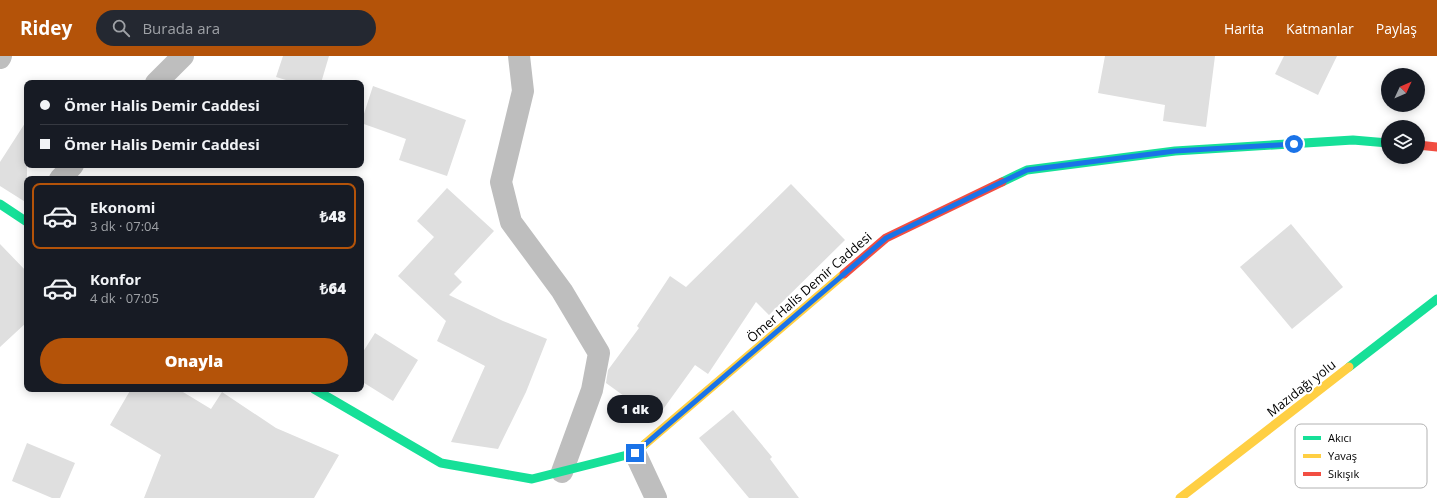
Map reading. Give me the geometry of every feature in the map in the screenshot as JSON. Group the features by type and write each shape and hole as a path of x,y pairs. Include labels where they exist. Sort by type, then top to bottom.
{"street":[{"path":"159,80 183,56"},
{"path":"519,56 523,91 501,182 510,222 562,291 599,353 592,390 562,472"},
{"name":"Ömer Halis Demir Caddesi","path":"319,392 441,463 532,479 562,472 635,453 886,238 1027,170 1175,151 1353,140 1381,142"},
{"path":"1425,146 1437,147"},
{"path":"63,176 70,168"},
{"path":"0,204 24,220"},
{"name":"Mazıdağı yolu","path":"1180,498 1437,299"},
{"path":"635,453 656,498"}],"building":[{"path":"283,56 329,56 322,80 286,80 276,77"},
{"path":"1105,56 1215,56 1206,127 1163,121 1165,105 1098,93"},
{"path":"1284,56 1337,56 1318,95 1275,74"},
{"path":"373,86 466,120 447,176 399,160 406,139 364,124 364,114"},
{"path":"24,125 24,168 27,168 27,176 24,176 24,201 0,186 0,162"},
{"path":"791,184 845,240 769,315 756,302 708,374 695,365 656,419 606,383 608,370 639,328 637,326 670,276 686,287"},
{"path":"447,188 494,231 454,274 462,282 449,295 503,321 547,339 526,392 498,449 451,442 485,366 437,341 446,321 398,276 434,237 417,221"},
{"path":"1291,224 1343,287 1292,329 1240,267"},
{"path":"0,244 24,269 24,325 0,347"},
{"path":"375,333 418,360 393,401 364,383 364,350"},
{"path":"129,392 183,392 211,409 222,392 276,428 339,455 314,498 144,498 161,455 110,425"},
{"path":"733,410 772,457 770,459 799,498 749,498 699,438"},
{"path":"27,443 75,463 60,498 52,498 12,481"}],"traffic: fast":[{"path":"1002,182 1027,170 1175,151 1353,140 1381,142"},
{"path":"0,204 24,220"},
{"path":"1349,367 1437,299"},
{"path":"319,392 441,463 532,479 635,453 645,444"}],"traffic: slow":[{"path":"645,444 844,274"},
{"path":"1180,498 1349,367"}],"traffic: jam":[{"path":"1425,146 1437,147"},
{"path":"844,274 886,238 1002,182"}],"route":[{"path":"635,453 886,238 1027,170 1175,151 1294,144"}]}
